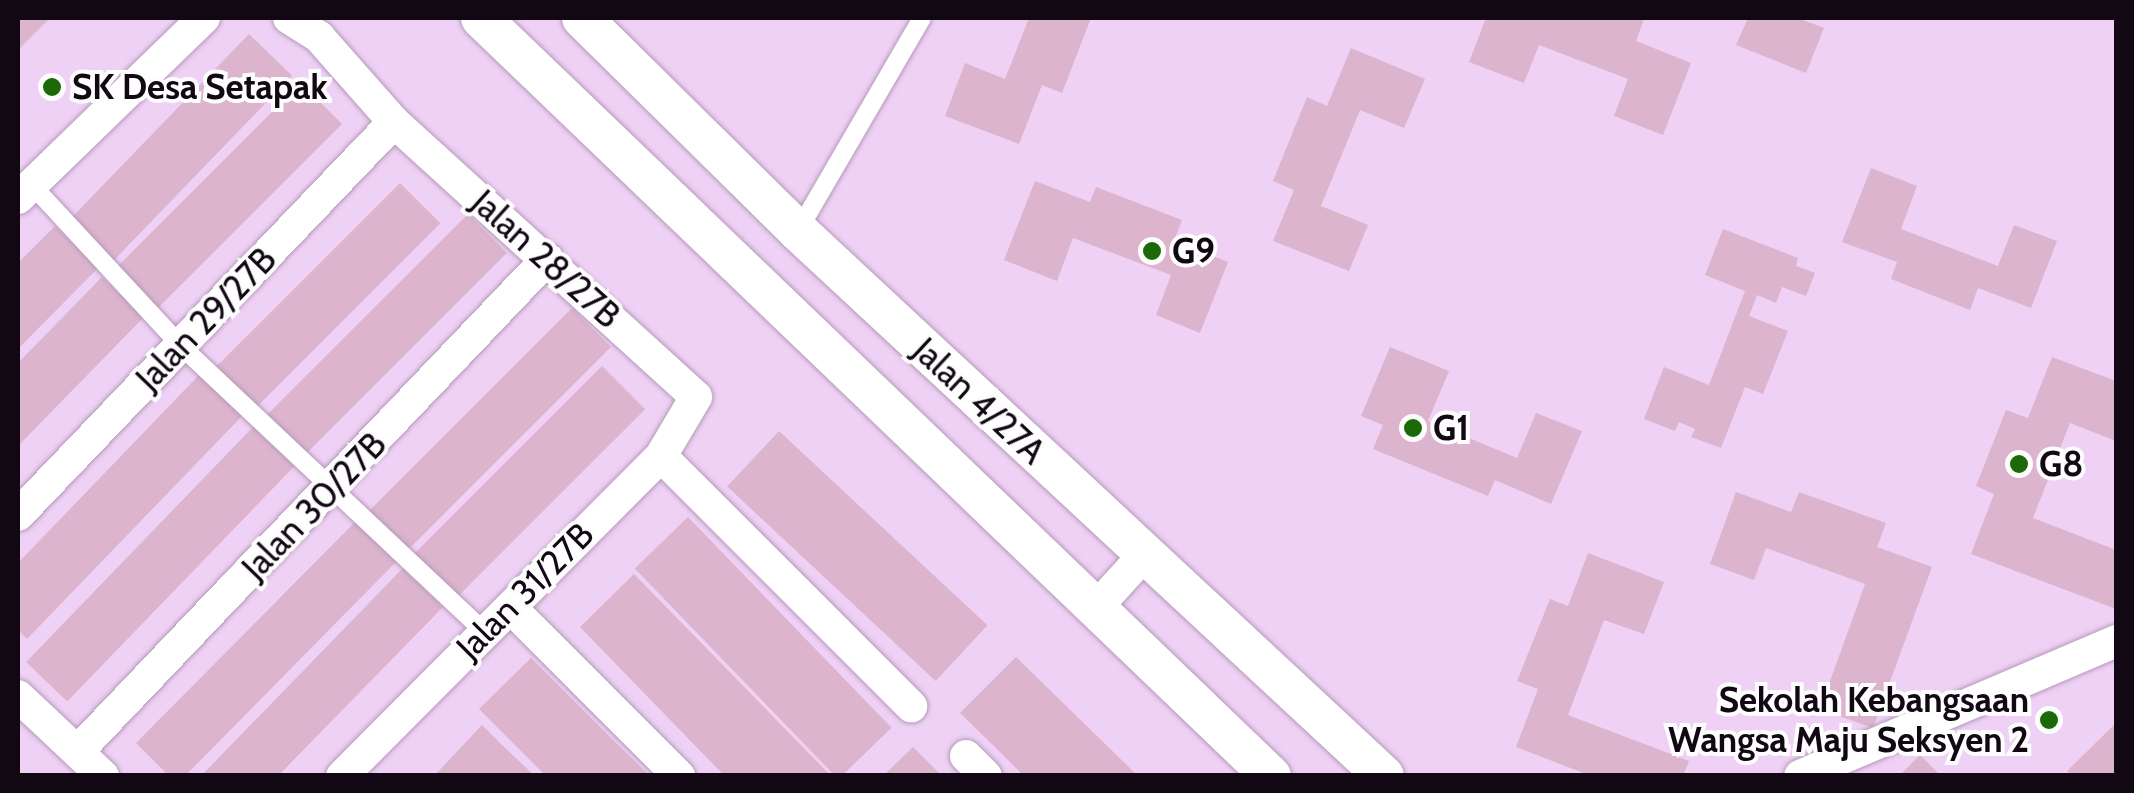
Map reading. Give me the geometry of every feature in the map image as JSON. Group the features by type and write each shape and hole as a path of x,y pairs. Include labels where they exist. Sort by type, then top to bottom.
{"street":[{"path":"24,191 204,18"},
{"name":"Jalan 28/27B","path":"290,18 319,36 394,122 696,396"},
{"name":"Jalan 4/27A","path":"481,18 1271,776"},
{"name":"Jalan 4/27A","path":"582,18 798,231 1384,776"},
{"name":"Jalan 29/27B","path":"18,516 394,122"},
{"name":"Jalan 30/27B","path":"78,750 547,259"},
{"name":"Jalan 31/27B","path":"358,770 483,631 511,608 660,456 696,396"},
{"path":"660,456 912,706"},
{"path":"1096,608 1144,555"},
{"path":"511,608 679,776"},
{"path":"1800,776 2116,641"},
{"path":"18,696 103,776"}],"lane":[{"path":"798,231 922,18"},
{"path":"24,191 329,491 483,631"}],"building":[{"path":"18,18 50,18 18,50"},
{"path":"1029,18 1091,18 1062,93 1042,85 1019,144 945,116 965,63 1005,79"},
{"path":"1486,18 1644,19 1636,41 1691,63 1663,135 1614,116 1628,79 1539,45 1524,83 1469,62"},
{"path":"1748,18 1798,18 1824,28 1806,73 1736,45"},
{"path":"249,34 292,76 112,263 68,221"},
{"path":"1351,48 1425,79 1404,128 1360,110 1321,206 1368,225 1349,271 1273,241 1294,190 1273,181 1307,97 1327,106"},
{"path":"301,83 342,124 158,308 117,267"},
{"path":"1871,168 1917,186 1901,229 1998,266 2014,225 2057,241 2031,308 1978,288 1970,310 1891,279 1897,262 1842,242"},
{"name":"G9","path":"1035,181 1090,202 1096,187 1182,220 1174,241 1228,262 1200,333 1156,315 1171,275 1073,238 1057,281 1004,260"},
{"path":"400,183 440,223 256,407 216,367"},
{"path":"468,214 507,253 307,453 268,414"},
{"path":"55,226 98,268 18,349 18,263"},
{"path":"1723,229 1798,258 1796,266 1815,273 1806,296 1782,287 1776,303 1757,295 1749,316 1788,331 1763,394 1745,387 1721,448 1691,437 1695,429 1679,422 1675,431 1644,419 1664,367 1709,385 1745,291 1705,275"},
{"path":"102,277 144,317 18,446 18,363"},
{"path":"572,308 611,347 407,551 368,512"},
{"name":"G1","path":"1390,347 1449,371 1428,421 1517,458 1536,413 1582,431 1551,504 1495,480 1488,496 1373,449 1383,425 1361,416"},
{"name":"G8","path":"2052,357 2116,381 2116,441 2070,423 2033,518 2116,550 2116,609 1971,554 1994,494 1976,486 2006,410 2028,418"},
{"path":"602,366 645,409 456,599 412,556"},
{"path":"200,374 243,415 27,639 18,630 18,563"},
{"path":"254,426 295,466 67,702 26,662"},
{"path":"779,431 987,625 936,681 727,487"},
{"path":"1736,492 1791,512 1799,492 1886,523 1877,547 1932,567 1873,728 1820,709 1865,584 1766,548 1754,580 1710,564"},
{"path":"688,517 892,728 842,776 835,776 635,568"},
{"path":"355,522 396,562 185,776 169,776 136,743"},
{"path":"1588,553 1664,582 1644,634 1604,620 1568,715 1689,761 1683,776 1591,776 1516,747 1538,689 1517,681 1550,599 1568,606"},
{"path":"403,568 443,607 278,776 201,776"},
{"path":"634,574 831,776 725,776 708,759 580,627"},
{"path":"1016,657 1138,776 1024,776 960,713"},
{"path":"531,658 650,776 546,776 479,709"},
{"path":"2116,723 2116,776 2072,776 2067,771"},
{"path":"482,725 503,746 535,776 434,776"},
{"path":"913,747 942,776 883,776"},
{"path":"1920,755 1941,776 1899,776"}],"place":[{"name":"SK Desa Setapak","path":"52,87"},
{"name":"G9","path":"1152,251"},
{"name":"G1","path":"1413,428"},
{"name":"G8","path":"2019,464"},
{"name":"Sekolah Kebangsaan Wangsa Maju Seksyen 2","path":"2049,720"}]}
